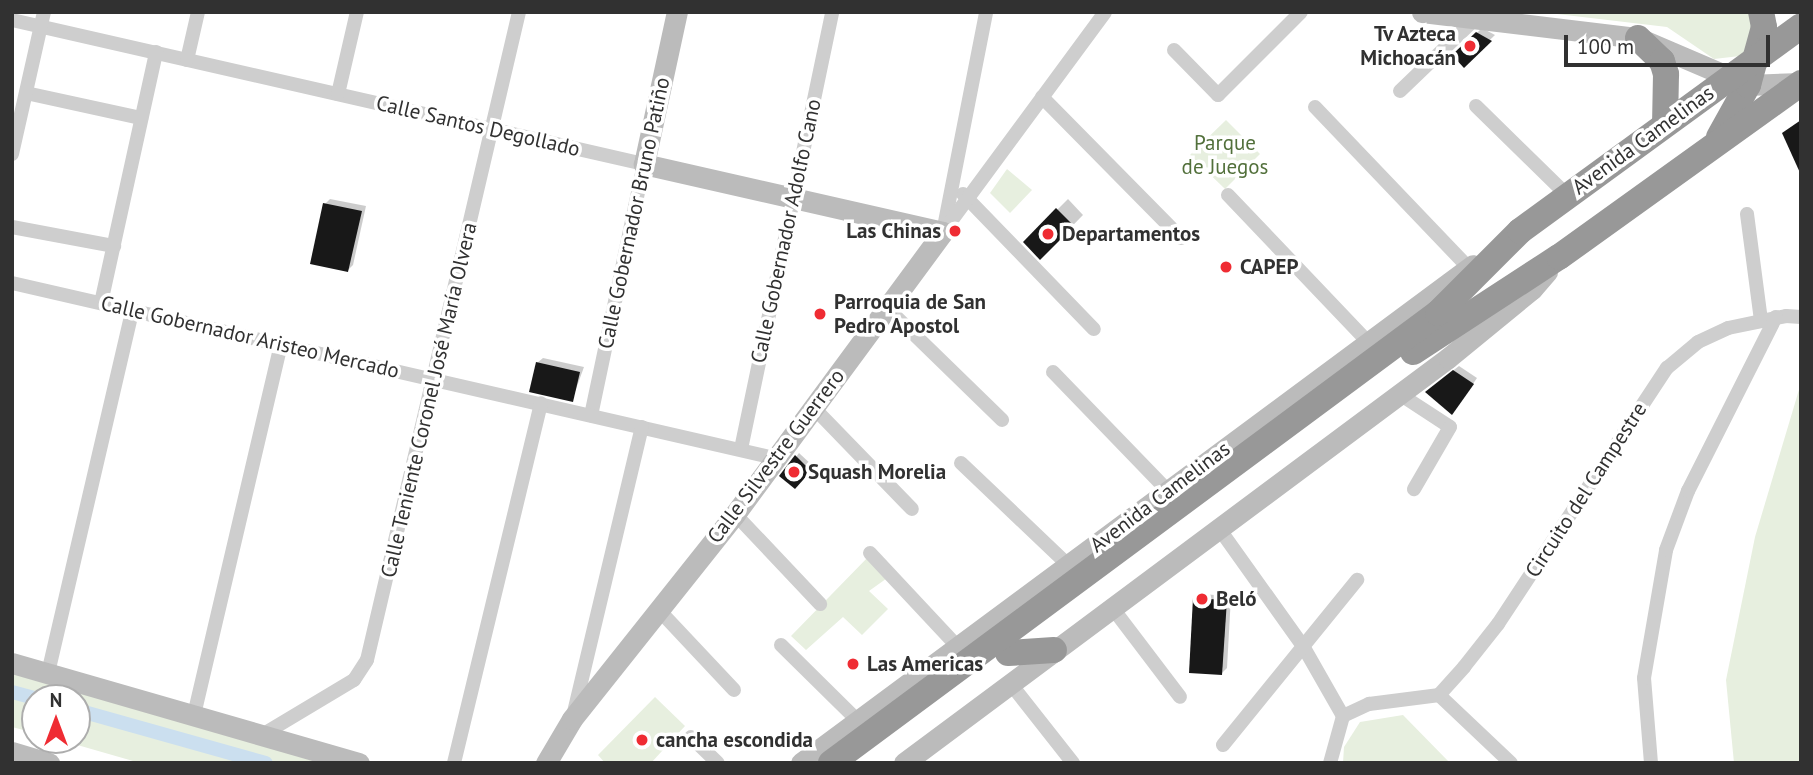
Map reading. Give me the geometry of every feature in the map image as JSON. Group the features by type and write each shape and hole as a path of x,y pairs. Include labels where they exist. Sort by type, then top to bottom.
{"highway":[{"path":"1758,56 1764,27 1761,12"},
{"name":"Avenida Camelinas","path":"862,763 1008,642 1438,313 1520,231 1665,124 1738,81 1758,56 1801,26"},
{"path":"1638,38 1662,61 1666,74 1665,124"},
{"path":"1716,142 1738,81"},
{"name":"Avenida Camelinas","path":"831,763 1008,642 1378,376 1559,257 1801,83"},
{"path":"1611,164 1620,193 1634,203"},
{"path":"1574,191 1600,212 1599,228"},
{"path":"968,640 1008,642 1054,650"}],"main road":[{"name":"Calle Gobernador Bruno Patiño","path":"644,164 677,12"},
{"path":"1422,12 1638,38 1738,81 1801,83"},
{"name":"Calle Santos Degollado","path":"644,164 943,232"},
{"name":"Avenida Camelinas","path":"801,763 1520,231"},
{"name":"Calle Silvestre Guerrero","path":"546,763 572,719 735,514 943,232"},
{"name":"Avenida Camelinas","path":"908,762 1398,393 1532,289 1559,257"},
{"path":"12,663 359,763"},
{"path":"12,752 45,762"}],"street":[{"path":"187,60 198,12"},
{"path":"338,94 357,12"},
{"name":"Calle Teniente Coronel José María Olvera","path":"262,735 354,680 367,660 437,380 519,12"},
{"name":"Calle Gobernador Adolfo Cano","path":"741,449 832,12"},
{"path":"943,232 986,12"},
{"name":"Calle Silvestre Guerrero","path":"943,232 1105,12"},
{"path":"1174,50 1218,95 1301,12"},
{"path":"12,154 43,19"},
{"name":"Calle Santos Degollado","path":"12,20 43,19 187,60 644,164"},
{"path":"1400,91 1475,19"},
{"path":"101,303 156,52"},
{"path":"26,93 141,118"},
{"path":"1042,97 1181,238"},
{"path":"1476,106 1574,191"},
{"path":"1315,107 1469,268"},
{"name":"Calle Gobernador Bruno Patiño","path":"591,415 644,164"},
{"path":"953,185 1094,329"},
{"path":"1228,195 1368,342"},
{"path":"1747,214 1760,320"},
{"path":"12,227 114,246"},
{"name":"Calle Gobernador Aristeo Mercado","path":"12,283 774,458"},
{"path":"886,307 1002,420"},
{"path":"48,673 132,311"},
{"path":"1651,763 1644,678 1666,550 1688,491 1776,317"},
{"name":"Circuito del Campestre","path":"1439,695 1498,624 1667,368 1698,342 1728,327 1776,317 1801,317"},
{"path":"194,715 281,344"},
{"path":"1053,372 1167,490"},
{"path":"1398,393 1450,426 1414,489"},
{"path":"454,763 541,403"},
{"path":"813,407 912,509"},
{"path":"572,719 642,427"},
{"path":"961,463 1069,566"},
{"path":"735,514 820,604"},
{"path":"1219,527 1303,646 1343,716 1330,763"},
{"path":"870,553 968,640"},
{"path":"1223,745 1357,580"},
{"path":"1111,607 1180,697"},
{"path":"658,609 734,690"},
{"path":"780,645 857,720"},
{"path":"1010,683 1073,763"},
{"path":"1343,716 1369,704 1439,695 1511,763"},
{"path":"691,737 718,763"}],"green space":[{"path":"1540,12 1754,12 1753,42 1740,56 1714,59 1667,27"},
{"name":"Parque de Juegos","path":"1226,120 1260,154 1225,189 1190,155"},
{"path":"1007,169 1032,190 1010,213 990,193"},
{"path":"1801,383 1801,763 1734,763 1726,680 1755,537"},
{"path":"870,555 890,576 869,591 888,609 862,635 843,617 806,650 791,636"},
{"path":"12,661 366,763 140,763 91,749 91,684 21,684 21,729 12,727"},
{"name":"cancha escondida","path":"655,697 685,726 651,763 605,763 598,755"},
{"path":"1403,715 1450,763 1343,763 1344,747 1360,722"}],"building":[{"name":"Tv Azteca Michoacán","path":"1476,32 1492,41 1464,68 1452,55"},
{"path":"1801,120 1801,175 1782,133"},
{"path":"323,203 362,211 348,272 310,264"},
{"name":"Departamentos","path":"1056,208 1074,226 1040,260 1023,242"},
{"path":"536,362 580,372 573,402 529,392"},
{"path":"1453,370 1474,384 1452,415 1425,392"},
{"name":"Squash Morelia","path":"795,455 811,471 795,489 779,476"},
{"path":"1193,598 1227,600 1222,675 1189,673"}],"waterway":[{"path":"12,692 21,694"},
{"path":"91,714 266,763"}],"place":[{"name":"Tv Azteca Michoacán","path":"1470,46"},
{"name":"Las Chinas","path":"955,231"},
{"name":"Departamentos","path":"1048,234"},
{"name":"CAPEP","path":"1226,267"},
{"name":"Parroquia de San Pedro Apostol","path":"820,314"},
{"name":"Squash Morelia","path":"794,472"},
{"name":"Beló","path":"1202,599"},
{"name":"Las Americas","path":"853,664"},
{"name":"cancha escondida","path":"642,740"}]}
